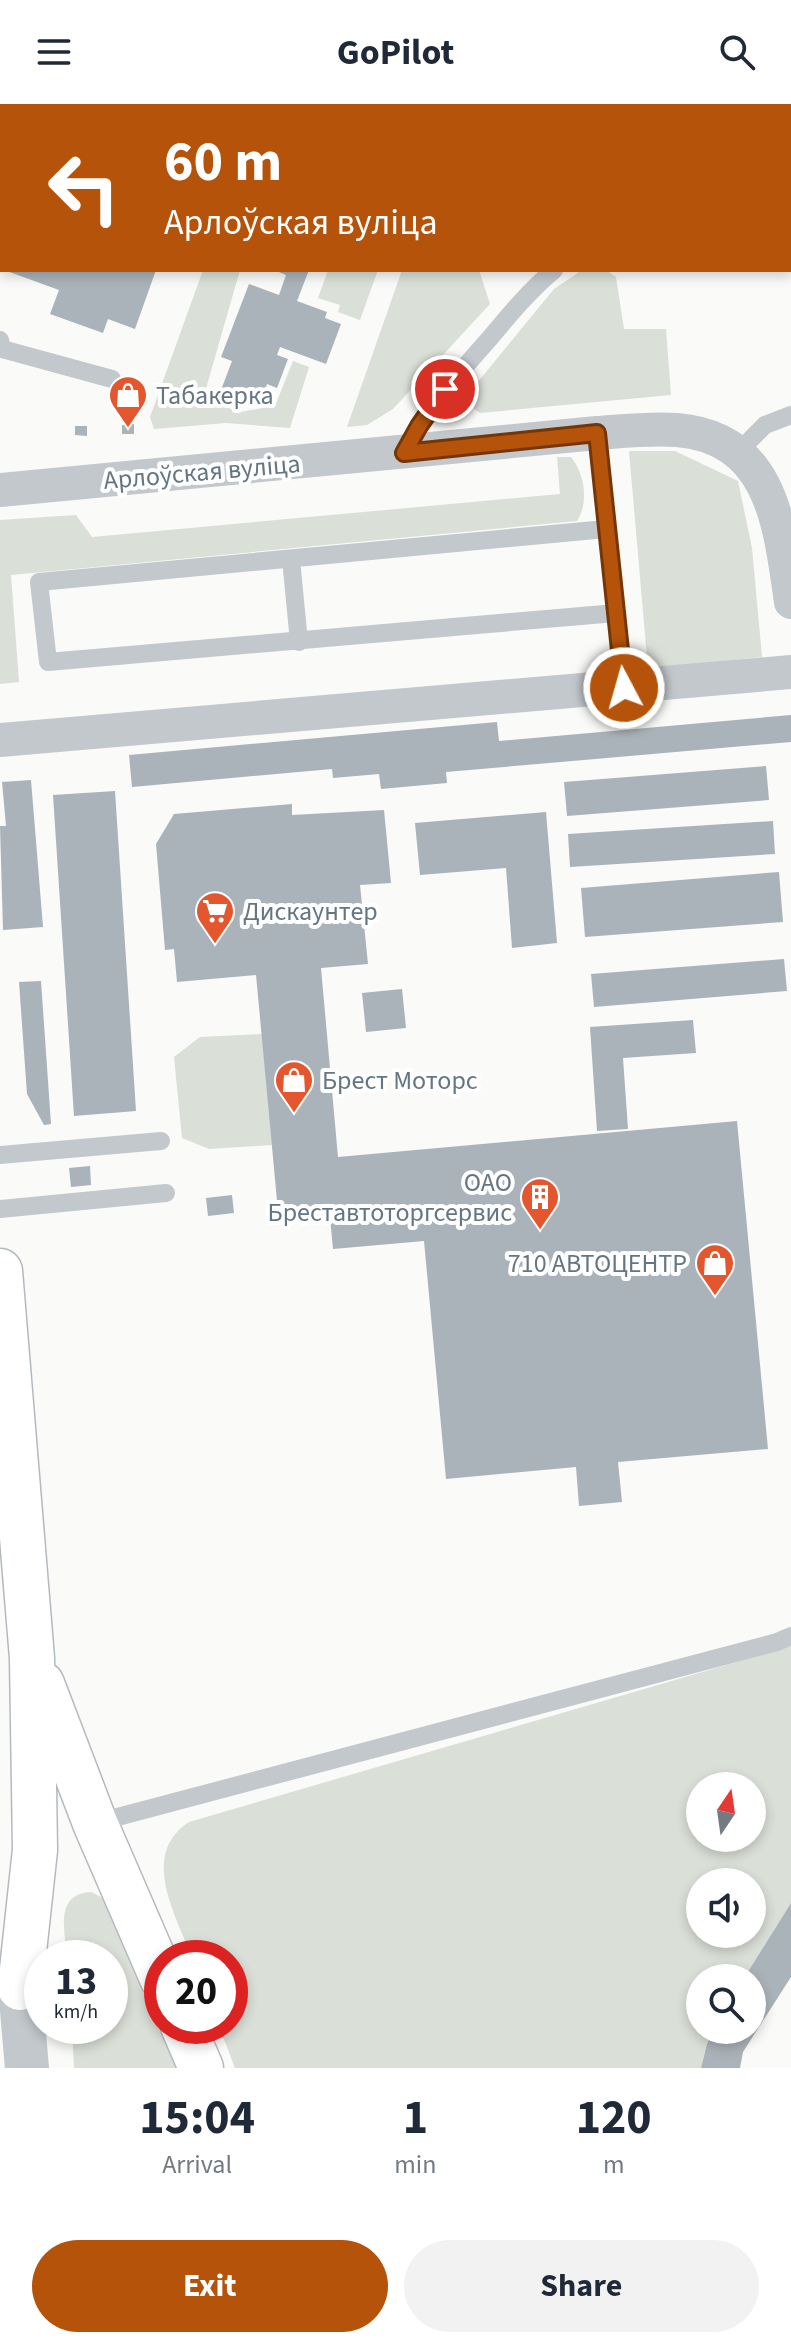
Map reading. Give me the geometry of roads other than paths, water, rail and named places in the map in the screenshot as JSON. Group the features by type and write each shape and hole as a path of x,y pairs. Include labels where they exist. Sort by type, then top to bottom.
{"main road":[{"path":"0,1271 32,1658 16,1770 35,1850 20,1988"},
{"path":"32,1658 95,1823 146,1940"},
{"path":"0,1875 20,1988"},
{"path":"191,2044 201,2068"}],"street":[{"name":"Арлоўская вуліца","path":"0,490 660,429 703,434 738,452"},
{"path":"738,452 758,474 772,502 791,602"},
{"path":"0,740 791,672"},
{"path":"20,1988 27,2068"}],"lane":[{"path":"404,453 445,389 534,287 552,272"},
{"path":"0,340 2,349 112,379"},
{"path":"738,452 765,425 791,415"},
{"path":"597,433 624,688"},
{"path":"606,529 39,582 48,662 616,613"},
{"path":"291,559 299,642"},
{"path":"0,1155 161,1141"},
{"path":"0,1209 166,1193"},
{"path":"95,1823 791,1636"}],"place":[{"name":"Табакерка","path":"128,429"},
{"name":"Дискаунтер","path":"215,945"},
{"name":"Брест Моторс","path":"294,1114"},
{"name":"ОАО Бреставтоторгсервис","path":"540,1231"},
{"name":"710 АВТОЦЕНТР","path":"715,1297"}]}
